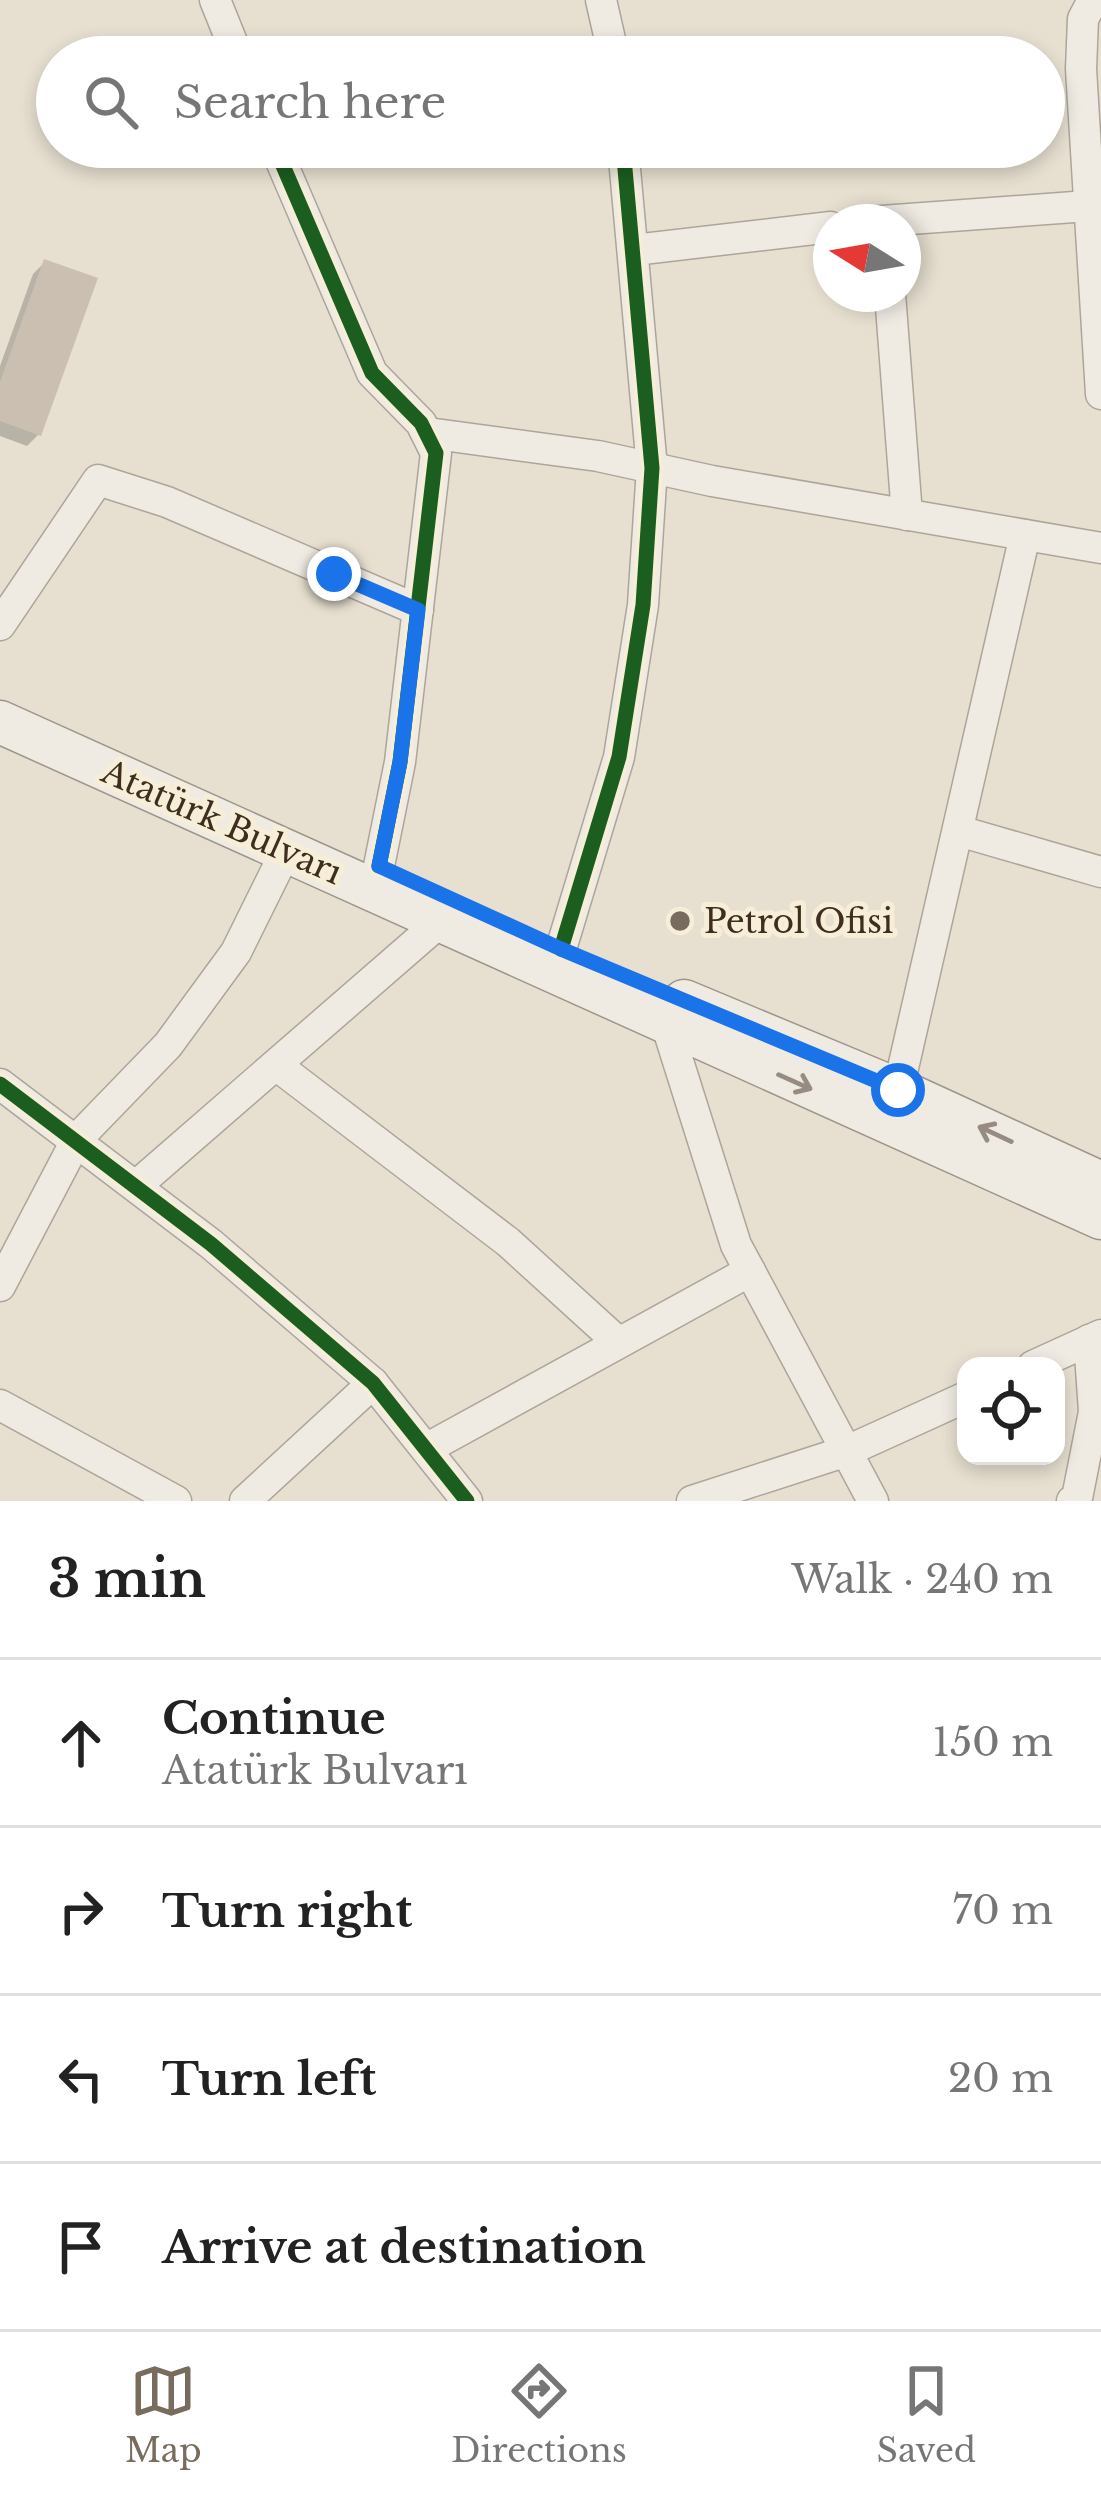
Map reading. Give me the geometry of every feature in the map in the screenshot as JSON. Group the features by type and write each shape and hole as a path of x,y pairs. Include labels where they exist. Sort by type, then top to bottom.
{"main road":[{"name":"Atatürk Bulvarı","path":"0,692 561,949 898,1090 1101,1183"},
{"name":"Atatürk Bulvarı","path":"0,722 1101,1218"}],"street":[{"path":"215,0 230,36"},
{"path":"601,0 609,36"},
{"path":"1098,0 1083,19 1081,34 1101,394"},
{"path":"284,168 372,373 428,433 436,453 400,762 379,866"},
{"path":"561,949 604,811 629,707 643,605 652,467 625,168"},
{"path":"921,218 1088,206"},
{"path":"634,250 813,228"},
{"path":"891,312 908,515"},
{"path":"428,433 652,467 1101,548"},
{"path":"0,625 98,480 167,502 418,610"},
{"path":"898,1090 1025,536"},
{"path":"959,831 1101,872"},
{"path":"0,1286 77,1139 168,1045 236,952 286,851"},
{"path":"136,1186 441,921"},
{"path":"665,1023 736,1245 873,1501"},
{"path":"276,1064 508,1242 618,1342"},
{"path":"0,1084 136,1186 373,1383 467,1501"},
{"path":"426,1449 751,1271"},
{"path":"1053,1357 1095,1338 1094,1412 1077,1498 1072,1501"},
{"path":"245,1501 373,1383"},
{"path":"692,1501 847,1451 957,1400"},
{"path":"0,1406 176,1501"}],"building":[{"path":"44,259 98,278 41,436 0,421 0,382"}],"cycle path":[{"path":"284,168 372,373 421,423 436,453 400,762 379,866"},
{"path":"561,949 619,757 643,605 652,468 625,168"},
{"path":"0,1084 211,1244 373,1383 467,1501"}],"place":[{"name":"Petrol Ofisi","path":"680,921"}],"route":[{"path":"334,574 418,610 400,762 379,866 561,949 898,1090"}]}
